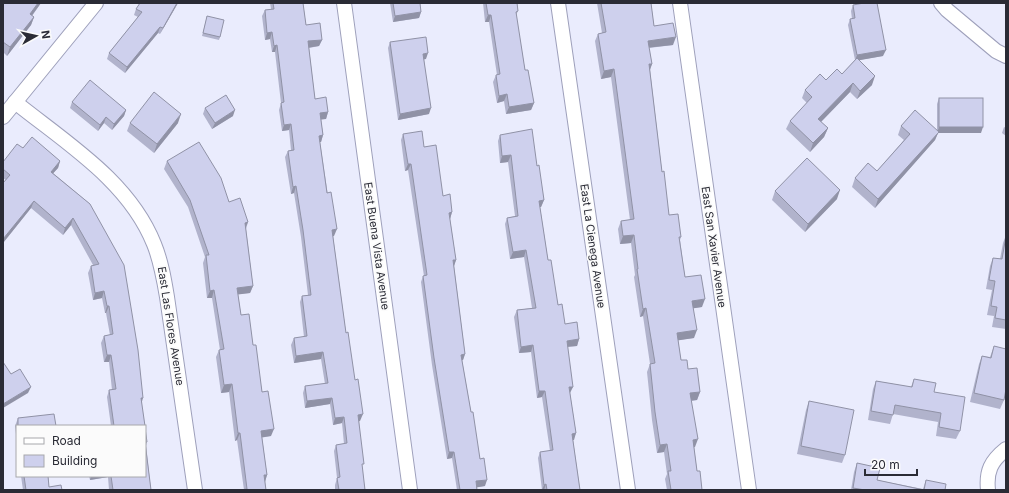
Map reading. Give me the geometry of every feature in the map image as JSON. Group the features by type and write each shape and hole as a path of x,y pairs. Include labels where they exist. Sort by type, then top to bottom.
{"street":[{"path":"3,117 96,3"},
{"name":"East Buena Vista Avenue","path":"344,3 410,490"},
{"name":"East La Cienega Avenue","path":"558,3 628,490"},
{"name":"East San Xavier Avenue","path":"680,3 748,490"},
{"path":"941,3 947,10 996,51 1006,56"},
{"name":"East Las Flores Avenue","path":"15,102 89,161 115,184 132,204 145,225 154,244 162,267 195,490"},
{"path":"988,490 987,479 990,467 997,456 1006,449"}],"building":[{"path":"3,3 38,3 30,14 34,17 10,47 3,42"},
{"path":"140,3 177,3 163,28 160,27 127,67 109,53 142,12 136,9"},
{"path":"273,3 303,3 306,25 320,23 322,40 308,41 315,99 326,97 328,112 320,113 323,135 319,136 327,193 331,192 337,229 332,230 346,333 348,332 355,380 358,379 363,414 358,415 364,464 362,464 365,490 339,490 337,478 340,477 336,445 347,443 344,417 335,418 332,398 307,401 305,386 328,383 323,352 296,356 294,338 307,336 302,296 311,295 296,186 293,187 288,151 294,150 291,124 284,125 281,103 284,102 277,45 274,46 272,32 267,33 265,10 274,9"},
{"path":"393,3 420,3 421,12 395,16"},
{"path":"486,3 517,3 518,11 516,12 525,70 528,70 534,103 509,107 507,94 499,96 496,75 500,74 491,15 488,15"},
{"path":"601,3 651,3 654,26 673,23 676,37 648,41 652,64 649,64 662,172 664,171 669,215 678,214 681,237 679,237 685,277 701,275 705,299 692,301 697,330 677,333 681,360 687,360 688,369 697,368 700,392 690,393 698,439 693,440 697,471 700,471 702,490 671,490 668,471 671,471 667,444 660,445 650,364 655,363 646,308 643,309 634,235 623,236 621,221 634,219 614,69 604,71 598,34 606,32"},
{"path":"877,3 886,50 857,55 850,19 855,18 853,5"},
{"path":"207,16 224,20 220,37 203,33"},
{"path":"426,37 428,53 423,54 431,108 400,114 390,42"},
{"path":"857,58 875,76 860,91 853,83 818,119 828,128 813,143 790,121 812,97 805,90 820,74 826,80 837,69 842,74"},
{"path":"90,80 126,110 114,124 106,117 100,125 72,102"},
{"path":"154,92 181,114 157,144 130,123"},
{"path":"226,95 235,110 215,123 205,108"},
{"path":"939,98 983,98 983,127 939,127"},
{"path":"915,110 939,132 878,199 855,178 868,163 877,171 910,134 901,126"},
{"path":"532,129 537,166 539,165 544,200 539,201 548,260 551,260 558,305 562,304 565,324 577,322 579,339 567,341 573,387 569,387 576,433 572,434 580,490 547,490 546,484 544,485 540,452 553,450 545,391 539,391 533,345 521,347 517,310 536,308 526,250 513,252 507,218 518,216 511,155 502,156 500,135"},
{"path":"422,131 424,147 436,145 443,196 450,194 452,212 449,213 456,260 453,260 465,354 461,355 471,412 473,412 480,459 484,458 487,480 476,481 477,490 460,490 454,452 449,452 434,358 423,276 427,275 411,164 408,164 403,134"},
{"path":"32,137 60,161 51,172 90,204 124,265 138,350 143,398 141,398 145,425 114,425 109,390 116,389 111,355 107,355 104,336 113,334 109,306 107,306 104,291 95,293 91,266 99,264 73,218 65,228 34,201 3,239 3,183 10,175 3,169 3,162 17,144 23,148"},
{"path":"199,142 221,178 229,202 240,198 248,222 245,223 253,286 237,288 241,315 249,314 253,345 256,345 262,392 268,391 274,429 261,431 267,475 264,475 266,490 241,490 247,489 240,433 238,433 232,384 224,385 219,350 224,349 214,290 210,291 206,255 209,255 190,200 167,161"},
{"path":"807,158 840,190 808,224 775,191"},
{"path":"1006,236 1006,320 995,318 997,307 991,306 995,281 989,280 993,258 1002,259"},
{"path":"994,346 1006,349 1006,389 1004,400 974,393 982,356 991,358"},
{"path":"3,362 11,374 20,369 31,387 3,404"},
{"path":"914,379 936,383 934,392 965,397 960,431 939,427 941,413 895,405 893,415 871,411 876,381 912,387"},
{"path":"809,401 854,410 845,455 801,446"},
{"path":"54,414 56,425 18,425 18,418"},
{"path":"146,450 151,490 113,490 111,477 146,477"},
{"path":"857,463 880,468 877,480 924,490 865,490 853,488"},
{"path":"24,477 48,477 49,487 61,485 62,490 26,490"},
{"path":"926,480 946,484 945,490 924,490"}]}
